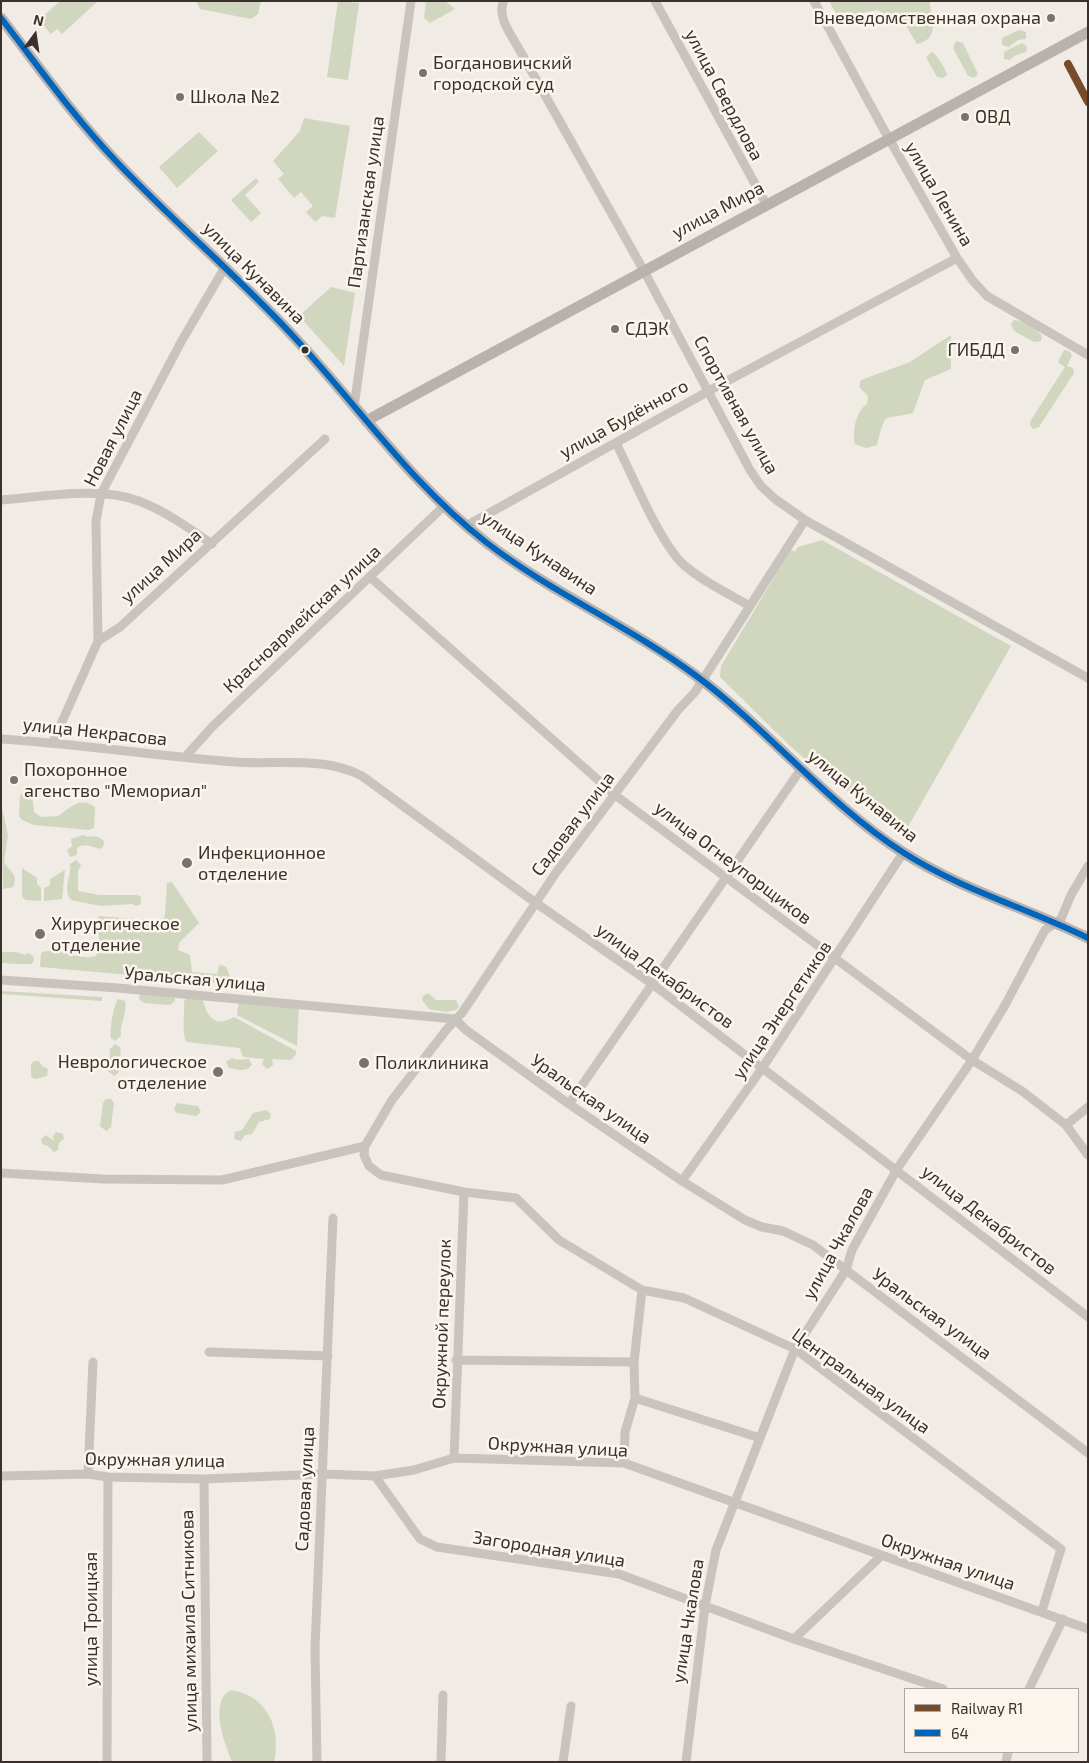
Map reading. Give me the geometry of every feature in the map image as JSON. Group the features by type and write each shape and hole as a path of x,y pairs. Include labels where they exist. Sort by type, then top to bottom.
{"main road":[{"name":"улица Кунавина","path":"1,18 112,158 293,336 366,421 444,506 466,526 519,565 703,681 801,769 876,833 903,852 944,877 1088,938"},
{"name":"улица Мира","path":"366,421 1088,32"}],"street":[{"name":"Партизанская улица","path":"354,407 411,1"},
{"name":"улица Свердлова","path":"655,1 766,204"},
{"name":"улица Ленина","path":"814,1 957,258 973,281 987,296 1088,355"},
{"name":"Спортивная улица","path":"503,4 501,15 519,50 644,270 750,470 761,486 805,520 1088,678"},
{"name":"улица Будённого","path":"466,526 474,519 708,391 957,258"},
{"name":"Новая улица","path":"98,641 96,522 101,494 181,342 225,268"},
{"name":"улица Мира","path":"98,641 120,627 325,439"},
{"path":"616,443 668,544 683,564 710,584 750,606"},
{"path":"1,500 101,494 138,501 182,523 212,544"},
{"name":"Красноармейская улица","path":"184,757 226,713 371,578 444,506"},
{"name":"Садовая улица","path":"365,1146 392,1100 462,1012 577,844 616,795 678,710 696,692 805,520"},
{"name":"улица Огнеупорщиков","path":"371,578 616,795 835,960 972,1060 1022,1091 1066,1125 1088,1155"},
{"path":"54,742 98,641"},
{"name":"улица Некрасова","path":"1,739 54,742 184,757"},
{"name":"улица Декабристов","path":"184,757 236,762 329,764 346,768 362,776 536,903 651,983 897,1169 1088,1317"},
{"path":"568,1104 801,769"},
{"name":"улица Энергетиков","path":"682,1181 763,1068 835,960 903,852"},
{"name":"улица Чкалова","path":"686,1762 705,1606 716,1550 795,1349 846,1270 852,1250 897,1169 972,1060 1004,1007 1045,930 1061,919 1071,895 1088,866"},
{"name":"Уральская улица","path":"1,980 118,988 455,1019 466,1030 568,1104 682,1181 745,1220 762,1227 783,1231 813,1245 1088,1453"},
{"path":"1066,1125 1088,1107"},
{"path":"1,1172 103,1179 222,1180 365,1146"},
{"name":"Центральная улица","path":"365,1146 364,1155 369,1166 381,1175 464,1192 516,1198 559,1240 642,1290 684,1298 795,1349 1062,1549 1042,1612"},
{"name":"Окружной переулок","path":"454,1458 456,1360 464,1192"},
{"name":"Садовая улица","path":"317,1762 315,1648 319,1518 324,1474 333,1218"},
{"path":"624,1463 625,1432 635,1398 634,1362 642,1290"},
{"path":"209,1352 328,1356"},
{"path":"456,1360 634,1362"},
{"path":"88,1474 92,1362"},
{"path":"635,1398 760,1438"},
{"name":"Окружная улица","path":"1,1476 88,1474 108,1477 204,1479 324,1474 375,1476 414,1470 454,1458 624,1463 1088,1629"},
{"name":"Загородная улица","path":"375,1476 420,1539 428,1544 437,1547 619,1574 794,1639 940,1688"},
{"name":"улица Троицкая","path":"107,1762 108,1477"},
{"name":"улица михаила Ситникова","path":"204,1479 207,1762"},
{"path":"794,1639 881,1556"},
{"path":"1029,1688 1063,1619"},
{"path":"441,1762 443,1694"},
{"path":"563,1762 571,1706"}],"green space":[{"path":"60,1 98,1 62,34 57,29 51,34 39,20"},
{"path":"196,1 261,1 258,14 251,19 200,9"},
{"path":"338,1 359,3 348,80 327,77"},
{"path":"426,1 445,1 455,9 430,23 424,18"},
{"path":"829,1 930,1 932,32 925,41 917,44 906,26 877,10 863,13 847,21 840,21"},
{"path":"1019,30 1026,32 1026,39 1018,40 1009,47 1002,45 1002,38"},
{"path":"956,41 963,43 978,74 974,78 968,76 953,48"},
{"path":"1022,43 1027,47 1026,52 1014,56 1010,60 1004,59 1004,52"},
{"path":"932,52 939,59 946,72 947,75 943,78 937,77 926,57"},
{"path":"304,118 350,126 335,218 322,216 315,222 306,212 313,206 301,192 294,198 278,179 284,174 273,161 300,131"},
{"path":"199,132 218,151 177,188 159,167"},
{"path":"256,178 259,182 245,195 261,213 251,222 231,200"},
{"path":"331,287 355,293 344,366 299,316"},
{"path":"1014,320 1025,323 1037,331 1042,336 1041,341 1034,342 1014,331 1011,324"},
{"path":"951,335 951,369 925,380 913,413 887,418 882,426 877,445 866,448 855,444 856,422 860,411 867,404 868,396 859,387 861,380 910,362"},
{"path":"1064,350 1069,351 1072,355 1067,366 1073,368 1074,373 1039,427 1033,429 1030,425 1031,420 1065,367 1058,362"},
{"path":"822,540 1011,646 909,825 909,829 901,831 813,766 720,677 721,666 790,551 794,550 794,553 798,547"},
{"path":"26,791 32,792 34,812 41,817 58,816 76,804 85,802 90,804 95,807 94,828 89,830 34,825 22,820 19,816 20,795"},
{"path":"1,803 8,835 4,862 13,873 15,879 13,887 3,889"},
{"path":"83,835 101,839 104,842 103,847 99,849 85,845 77,848 77,855 70,857 67,850 72,846 71,839"},
{"path":"76,860 81,865 78,871 78,891 99,895 137,895 141,897 141,904 136,906 132,904 101,906 71,900 68,896 67,886 70,864"},
{"path":"22,868 37,878 37,884 41,888 41,901 26,900 22,897"},
{"path":"65,870 62,899 44,901 44,888 50,885 50,879"},
{"path":"172,882 199,923 179,943 178,950 190,955 192,972 217,974 219,966 226,967 230,976 230,984 40,967 41,953 48,951 82,957 96,956 99,947 98,916 160,921 165,916 167,883"},
{"path":"1,952 16,952 25,955 29,953 33,956 34,961 31,964 1,963"},
{"path":"1,991 102,997 102,1001 1,994"},
{"path":"428,993 436,1000 456,1000 459,1007 456,1010 446,1012 429,1009 422,1000 423,996"},
{"path":"140,994 174,996 175,1001 170,1005 144,1003 139,999"},
{"path":"187,998 203,1000 207,1011 213,1019 222,1021 234,1017 296,1051 296,1054 291,1060 272,1059 273,1065 267,1069 262,1064 264,1059 243,1057 240,1048 187,1042 184,1034 184,1001"},
{"path":"118,999 125,1001 126,1006 121,1036 115,1041 111,1038 111,1030"},
{"path":"239,1001 299,1007 297,1046 237,1015"},
{"path":"115,1044 120,1047 121,1053 119,1072 114,1076 108,1071 110,1049"},
{"path":"232,1058 237,1060 249,1059 252,1065 244,1070 229,1068 226,1062"},
{"path":"34,1061 39,1061 42,1066 48,1069 47,1076 35,1079 31,1077 31,1064"},
{"path":"106,1099 111,1099 114,1103 111,1127 106,1131 100,1126 103,1103"},
{"path":"177,1103 198,1106 201,1112 196,1116 177,1113 174,1109"},
{"path":"266,1110 271,1114 270,1119 259,1122 252,1134 245,1135 241,1141 234,1139 235,1132 242,1130 253,1113"},
{"path":"56,1132 63,1134 64,1139 59,1143 58,1150 54,1152 48,1146 42,1144 41,1139 46,1135 54,1141 53,1136"},
{"path":"231,1690 244,1693 254,1699 263,1706 269,1716 276,1738 274,1762 232,1762 220,1723 219,1713 220,1703"}],"rail line":[{"name":"R1","path":"1068,64 1088,102"}],"transit line":[{"name":"64","path":"1,18 99,143 136,182 294,337 386,444 434,496 487,543 538,578 670,657 695,675 747,718 823,790 876,834 904,853 949,878 1088,938"}],"place":[{"name":"Вневедомственная охрана","path":"1051,18"},
{"name":"Богдановичский городской суд","path":"423,73"},
{"name":"Школа №2","path":"180,97"},
{"name":"ОВД","path":"965,117"},
{"name":"СДЭК","path":"615,329"},
{"name":"ГИБДД","path":"1015,350"},
{"name":"Похоронное агенство \"Мемориал\"","path":"14,780"},
{"name":"Инфекционное отделение","path":"187,863"},
{"name":"Хирургическое отделение","path":"40,934"},
{"name":"Поликлиника","path":"364,1063"},
{"name":"Неврологическое отделение","path":"218,1072"}]}
